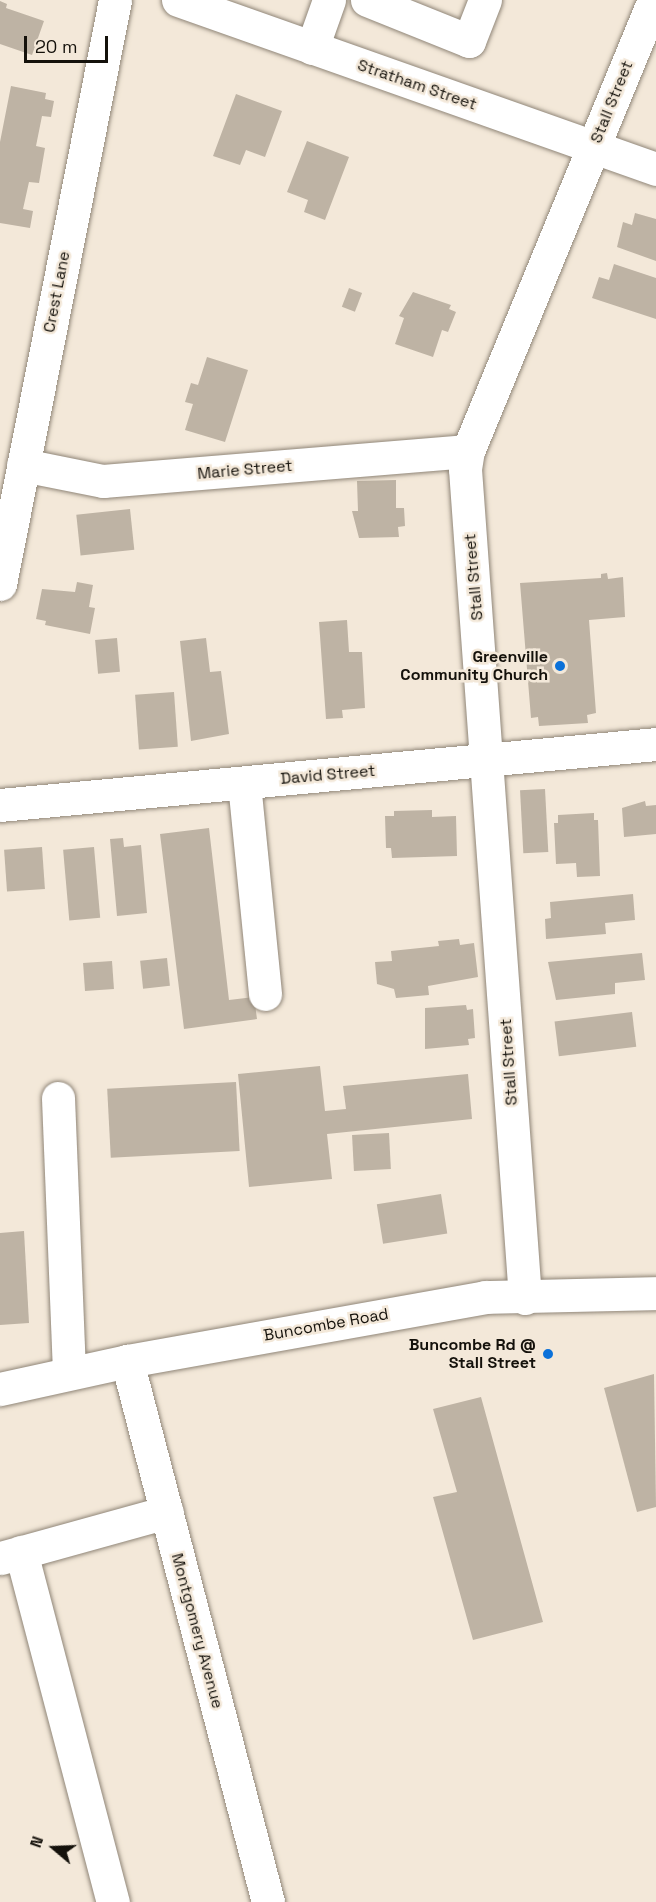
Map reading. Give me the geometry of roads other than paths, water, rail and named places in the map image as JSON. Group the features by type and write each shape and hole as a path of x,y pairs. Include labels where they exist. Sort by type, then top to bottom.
{"street":[{"name":"Crest Lane","path":"0,584 115,0"},
{"name":"Stratham Street","path":"178,0 656,169"},
{"path":"312,48 329,0"},
{"path":"367,0 470,41 485,0"},
{"name":"Stall Street","path":"525,1298 489,760 465,469 468,451 654,0"},
{"name":"Marie Street","path":"23,465 103,481 468,451"},
{"name":"David Street","path":"0,805 656,744"},
{"path":"244,783 265,994"},
{"path":"58,1098 69,1372"},
{"name":"Buncombe Road","path":"0,1389 69,1372 485,1297 525,1298 656,1293"},
{"name":"Montgomery Avenue","path":"127,1361 268,1902"},
{"path":"113,1902 11,1555 166,1512"}],"place":[{"name":"Greenville Community Church","path":"560,666"},
{"name":"Buncombe Rd @ Stall Street","path":"548,1354"}]}
